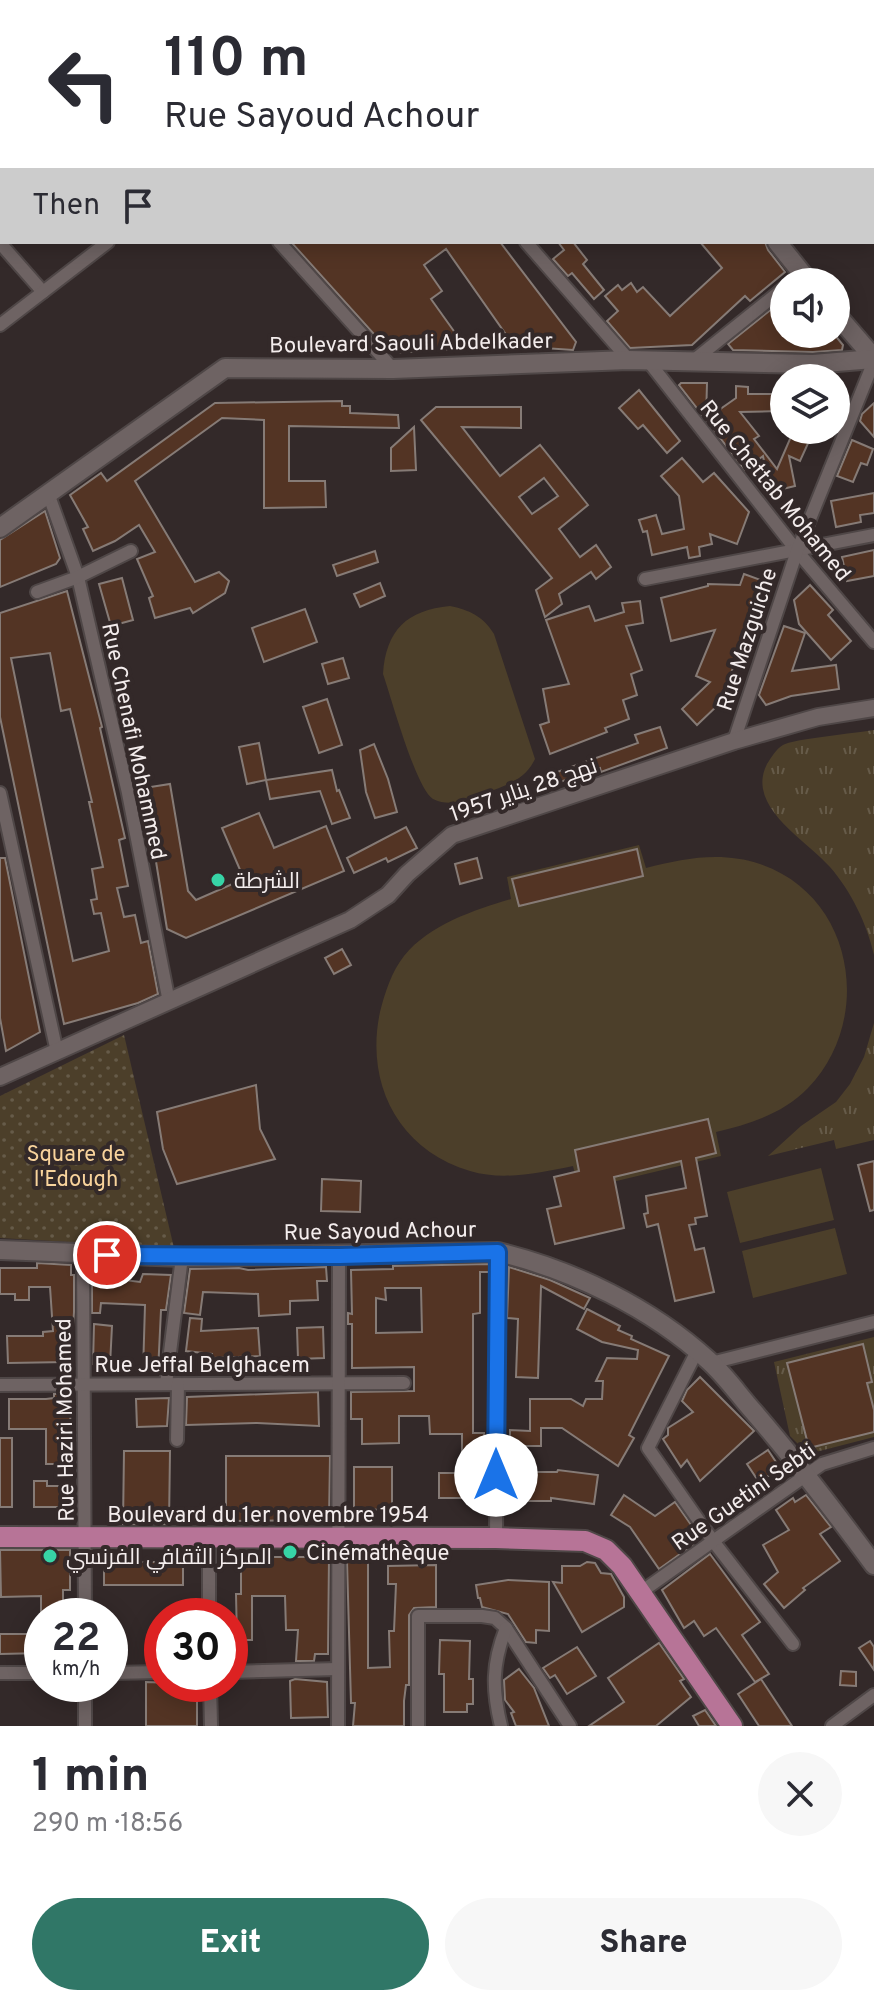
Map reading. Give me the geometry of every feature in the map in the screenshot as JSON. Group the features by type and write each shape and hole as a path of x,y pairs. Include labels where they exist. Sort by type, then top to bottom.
{"main road":[{"path":"778,244 794,268"},
{"path":"850,331 874,359"},
{"name":"Boulevard Saouli Abdelkader","path":"0,528 225,368 393,369 629,360 813,364 874,359"},
{"name":"Rue Sayoud Achour","path":"0,1250 182,1257 498,1252 539,1262 661,1322 704,1357 807,1474 874,1565"},
{"name":"Boulevard du 1er novembre 1954","path":"0,1537 585,1541 606,1550 641,1592 732,1726"}],"street":[{"path":"1,244 43,292"},
{"path":"0,325 105,244"},
{"path":"281,244 393,369"},
{"path":"528,244 629,360"},
{"path":"690,363 770,299"},
{"name":"Rue Mazguiche","path":"734,741 797,551 874,359"},
{"name":"Rue Chettab Mohamed","path":"649,362 797,551 874,642"},
{"name":"Rue Chenafi Mohammed","path":"48,493 78,577 128,793 169,1002"},
{"path":"645,579 874,535"},
{"path":"37,592 78,577 131,551"},
{"name":"نهج 28 يناير 1957","path":"0,1077 350,920 388,895 452,835 734,741 818,717 874,708"},
{"path":"0,793 57,1052"},
{"path":"496,1538 498,1252"},
{"name":"Rue Haziri Mohamed","path":"83,1254 85,1598"},
{"path":"338,1726 339,1256"},
{"path":"177,1440 172,1384 182,1257"},
{"path":"793,1644 713,1541 648,1448 704,1357 874,1322"},
{"name":"Rue Jeffal Belghacem","path":"0,1385 404,1383"},
{"name":"Rue Guetini Sebti","path":"641,1592 807,1474 830,1460 874,1448"},
{"path":"209,1537 209,1598"},
{"path":"418,1726 418,1616 495,1618 506,1628 570,1726"},
{"path":"501,1726 496,1706 495,1656 506,1628"},
{"path":"248,1671 337,1669"},
{"path":"0,1673 24,1673"},
{"path":"832,1726 849,1721 874,1695"},
{"path":"85,1702 85,1726"},
{"path":"210,1702 211,1726"}],"green space":[{"path":"450,606 475,615 494,634 535,759 521,777 508,784 467,800 446,803 433,799 419,778 383,674 389,645 402,625 422,612"},
{"path":"874,730 874,955 863,920 845,887 830,867 771,809 764,795 762,780 767,764 783,745"},
{"path":"639,845 646,868 703,857 746,860 792,880 817,903 834,931 844,962 847,996 842,1029 829,1060 808,1088 788,1105 753,1121 716,1132 721,1156 579,1190 573,1166 521,1175 483,1174 445,1161 423,1147 392,1110 377,1063 380,1012 389,982 404,956 440,927 468,913 511,899 507,877"},
{"path":"874,1023 874,1140 836,1149 834,1140 768,1156 801,1126 836,1102 864,1057"},
{"name":"Square de l'Edough","path":"124,1035 174,1248 0,1238 0,1096"},
{"path":"821,1168 834,1220 740,1243 727,1192"},
{"path":"835,1228 847,1274 753,1298 742,1251"},
{"path":"874,1337 874,1437 808,1454 790,1436 774,1362"}],"building":[{"path":"293,244 502,244 576,342 573,350 514,346 446,249 424,265 442,291 431,299 466,348 391,353"},
{"path":"560,244 575,244 587,260 583,264 604,290 594,299 572,273 568,276 553,259 564,250"},
{"path":"702,244 766,244 782,268 770,268 770,284 750,301 745,296 692,345 630,348 607,321 618,311 605,296 618,285 622,290 631,283 637,292 643,287 670,316 722,268"},
{"path":"770,310 770,348 842,348 813,352 733,350 728,344"},
{"path":"707,383 706,419 736,398 736,386 748,387 748,394 770,394 770,411 740,412 759,436 754,439 777,469 788,444 808,444 800,461 789,456 795,486 770,492 763,456 745,470 679,385"},
{"path":"639,390 680,441 667,453 643,425 638,429 619,408"},
{"path":"342,401 342,406 350,406 350,413 398,415 399,428 289,426 289,481 325,481 326,507 264,508 264,420 222,418 135,481 195,582 219,572 229,581 225,593 193,613 190,608 155,618 149,598 153,596 137,559 155,552 139,525 93,551 83,529 88,527 70,495 101,473 107,481 215,403"},
{"path":"874,403 874,437 860,421 862,414"},
{"path":"436,407 521,407 521,428 462,427 500,476 540,445 588,505 559,529 580,557 596,545 611,567 596,579 591,572 559,594 562,604 545,617 536,590 552,578 421,420","holes":["544,478 558,496 532,514 519,497"]},
{"path":"414,427 416,470 391,471 391,448"},
{"path":"852,440 873,449 867,465 861,463 853,482 837,476"},
{"path":"682,458 703,482 714,473 749,512 737,544 710,534 712,544 699,547 700,556 689,558 687,547 652,555 647,531 643,532 639,520 656,515 662,534 684,529 679,496 661,476"},
{"path":"874,493 874,513 860,515 861,522 836,527 831,501"},
{"path":"45,511 60,558 56,564 0,587 0,540"},
{"path":"874,550 874,576 847,581 842,557"},
{"path":"375,551 378,562 337,576 333,565"},
{"path":"744,574 766,582 719,704 697,725 682,709 710,682 696,676 715,630 671,641 661,598 708,584 740,585"},
{"path":"122,578 133,620 111,626 99,584"},
{"path":"380,583 385,596 360,607 354,594"},
{"path":"810,585 833,610 828,615 851,641 831,660 799,624 794,600"},
{"path":"67,591 102,727 125,838 119,840 128,886 117,888 124,917 135,915 141,943 148,941 158,994 138,1003 64,1024 0,717 0,613","holes":["50,653 61,711 70,709 92,802 89,802 103,867 92,869 97,899 91,900 94,914 101,913 109,951 73,961 11,658"]},
{"path":"640,601 643,623 626,626 642,670 631,674 637,695 623,700 629,719 605,728 607,732 550,754 540,725 549,722 543,689 569,684 546,620 589,606 595,621 624,612 622,603"},
{"path":"305,609 317,642 264,662 252,628"},
{"path":"784,626 805,633 792,671 836,665 839,689 791,696 766,705 759,695"},
{"path":"343,658 349,678 328,684 322,664"},
{"path":"327,699 342,745 319,753 303,707"},
{"path":"660,727 667,748 601,772 600,768 560,782 557,772 638,743 635,735"},
{"path":"259,743 266,780 247,784 239,747"},
{"path":"374,744 397,812 375,818 366,792 360,750"},
{"path":"332,770 337,791 350,818 332,824 320,791 270,799 266,780"},
{"path":"170,784 188,891 196,900 244,879 222,828 259,813 274,848 326,826 344,871 186,938 167,929 144,788"},
{"path":"406,827 417,848 354,873 347,858"},
{"path":"637,849 643,876 519,906 512,879"},
{"path":"0,858 5,858 40,1032 6,1051 0,1018"},
{"path":"477,858 482,878 460,884 455,864"},
{"path":"342,949 351,965 334,974 325,958"},
{"path":"256,1085 260,1129 275,1159 177,1184 163,1149 157,1112"},
{"path":"708,1119 716,1153 696,1158 707,1216 695,1218 696,1224 689,1225 695,1250 704,1248 714,1292 675,1301 658,1224 647,1227 644,1214 648,1213 646,1196 686,1188 681,1161 614,1177 624,1228 555,1244 547,1209 561,1206 554,1177 579,1171 575,1150"},
{"path":"874,1161 874,1210 870,1211 858,1165"},
{"path":"322,1179 361,1181 360,1212 321,1211"},
{"path":"37,1263 71,1265 74,1312 73,1327 65,1328 67,1362 8,1363 7,1336 43,1336 43,1332 53,1331 50,1287 29,1287 29,1300 15,1300 15,1294 0,1294 0,1268 37,1268"},
{"path":"489,1264 489,1272 480,1272 480,1313 473,1314 473,1433 484,1433 485,1459 473,1459 474,1498 439,1498 439,1473 462,1473 462,1434 430,1434 429,1416 399,1416 399,1443 362,1444 362,1419 351,1419 351,1392 414,1391 414,1367 352,1368 352,1324 348,1324 348,1313 352,1314 351,1270 393,1269 393,1266","holes":["385,1288 421,1288 422,1332 376,1333 376,1298 386,1300"]},
{"path":"326,1267 327,1281 317,1281 318,1300 290,1301 290,1314 259,1316 258,1294 203,1292 200,1315 184,1313 190,1269"},
{"path":"509,1267 550,1280 590,1298 584,1309 541,1286 538,1378 516,1377 518,1319 507,1318"},
{"path":"143,1274 171,1275 166,1310 161,1310 158,1372 143,1372 145,1305 101,1303 100,1313 92,1313 92,1276 140,1282"},
{"path":"587,1309 620,1326 618,1330 632,1336 631,1339 669,1356 629,1435 634,1438 618,1466 562,1428 541,1428 541,1446 526,1446 526,1472 558,1470 598,1475 594,1504 551,1498 551,1501 522,1501 522,1477 510,1477 510,1430 530,1431 530,1399 571,1399 583,1406 586,1399 602,1399 603,1381 596,1381 607,1358 637,1359 638,1350 602,1342 577,1329"},
{"path":"190,1318 202,1319 201,1331 258,1328 260,1356 212,1358 212,1354 186,1351"},
{"path":"94,1324 112,1326 110,1365 93,1364"},
{"path":"323,1327 324,1358 298,1359 297,1328"},
{"path":"863,1344 872,1382 867,1383 874,1410 874,1432 809,1448 787,1363"},
{"path":"700,1377 754,1431 700,1481 687,1460 681,1467 663,1439 668,1435 668,1428 693,1412 682,1401 687,1390"},
{"path":"318,1392 319,1426 257,1423 186,1425 187,1397"},
{"path":"54,1394 71,1394 69,1464 46,1464 46,1429 9,1429 9,1399 46,1399 54,1398"},
{"path":"169,1398 167,1426 137,1427 136,1399"},
{"path":"0,1438 12,1438 12,1507 0,1507"},
{"path":"768,1450 780,1468 759,1482 747,1464"},
{"path":"124,1451 170,1451 169,1524 123,1524"},
{"path":"226,1456 330,1456 329,1520 226,1521"},
{"path":"354,1467 392,1467 392,1510 354,1509"},
{"path":"34,1481 47,1481 47,1486 69,1486 69,1507 34,1507"},
{"path":"624,1495 655,1516 675,1502 701,1539 659,1569 630,1527 611,1515"},
{"path":"806,1495 831,1527 820,1534 840,1561 803,1588 805,1590 784,1608 764,1584 778,1572 763,1545 789,1530 776,1510 793,1498 795,1502"},
{"path":"0,1550 70,1550 70,1590 63,1590 63,1598 1,1597"},
{"path":"710,1554 760,1622 742,1635 769,1674 755,1682 716,1628 704,1636 694,1621 684,1628 662,1590"},
{"path":"241,1557 329,1557 328,1654 315,1654 314,1661 296,1661 298,1630 286,1630 285,1596 252,1596 252,1640 248,1640 248,1598 236,1598 236,1594 241,1594"},
{"path":"347,1561 368,1562 368,1668 390,1667 389,1631 394,1631 396,1584 388,1584 388,1566 436,1565 436,1607 414,1608 409,1615 409,1685 406,1685 404,1701 404,1726 353,1726 355,1703 351,1703"},
{"path":"104,1562 183,1562 183,1585 104,1585"},
{"path":"587,1562 595,1563 601,1573 611,1574 624,1597 624,1607 582,1632 553,1582 562,1583 562,1566 580,1566"},
{"path":"508,1580 549,1582 549,1631 536,1630 536,1643 526,1642 508,1614 482,1607 478,1598 476,1585"},
{"path":"0,1634 24,1634 24,1653 0,1654"},
{"path":"440,1640 470,1641 469,1679 473,1679 473,1704 467,1704 467,1712 444,1712 444,1674 439,1674"},
{"path":"870,1641 874,1647 874,1670 859,1648"},
{"path":"659,1643 684,1679 680,1681 691,1697 656,1726 589,1726 624,1702 608,1678"},
{"path":"577,1647 596,1676 567,1694 555,1675 550,1678 543,1668"},
{"path":"519,1669 534,1688 549,1726 516,1726 511,1713 514,1712 505,1700 504,1680"},
{"path":"841,1671 856,1672 856,1686 840,1685"},
{"path":"761,1679 792,1726 759,1726 738,1694"},
{"path":"290,1681 327,1682 328,1717 291,1718"},
{"path":"146,1702 197,1702 197,1726 146,1726"},
{"path":"705,1710 716,1726 699,1726 693,1716"}],"place":[{"name":"الشرطة","path":"218,880"},
{"name":"Cinémathèque","path":"290,1552"},
{"name":"المركز الثقافي الفرنسي","path":"50,1556"}],"route":[{"path":"107,1255 339,1256 498,1252 496,1475"}]}
